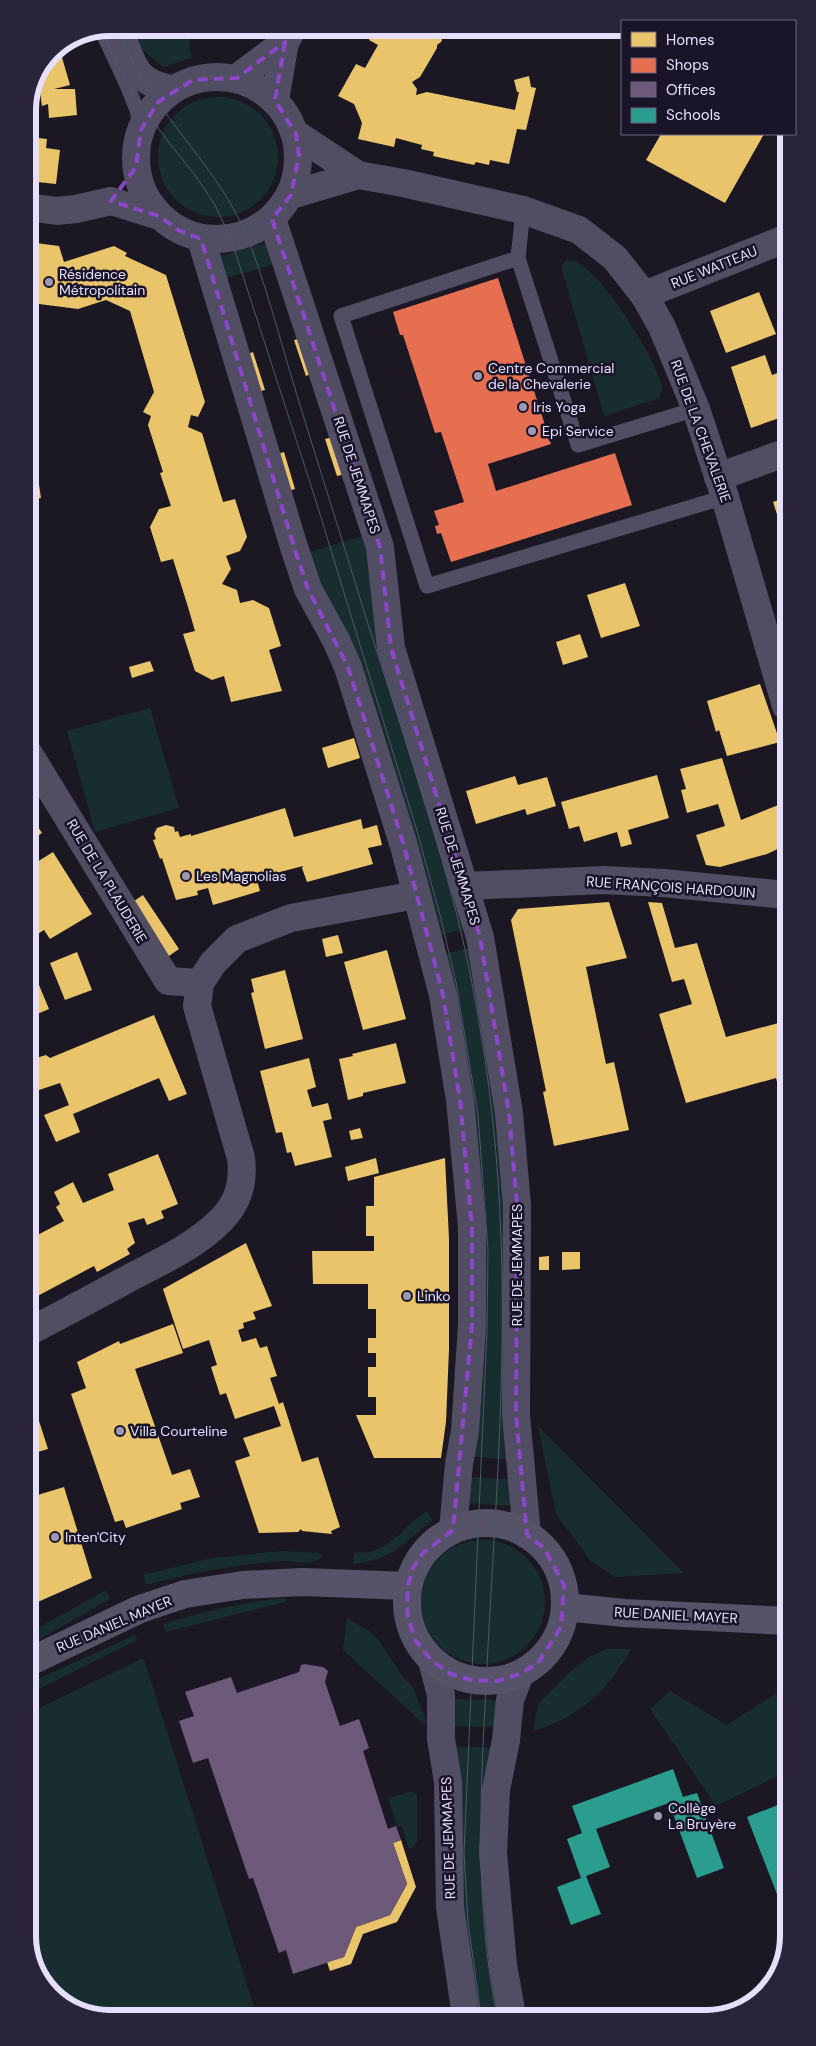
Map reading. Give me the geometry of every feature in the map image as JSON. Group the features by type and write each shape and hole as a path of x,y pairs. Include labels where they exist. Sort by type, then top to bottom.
{"main road":[{"path":"490,1523 510,1526 527,1535 544,1548 556,1565 564,1585 565,1607 561,1628 552,1647 538,1663 520,1674 498,1681 471,1680 451,1674 432,1661 415,1640 407,1613 408,1586 414,1568 423,1553 437,1540 453,1530 471,1524 490,1523"},
{"name":"RUE DANIEL MAYER","path":"36,1659 140,1610 185,1594 243,1585 302,1582 408,1586"},
{"name":"RUE DANIEL MAYER","path":"565,1607 624,1613 780,1621"}],"street":[{"path":"122,36 141,77 157,87 173,89"},
{"path":"236,78 288,37"},
{"path":"275,100 288,37"},
{"path":"208,77 236,78 258,87 275,100 288,116 296,134 299,155 298,176 283,208 272,219 251,233 227,240 201,239 178,230 159,216 143,193 136,167 137,144 141,130 153,108 173,89 193,80 208,77"},
{"name":"RUE DE LA CHEVALERIE","path":"296,134 358,175 523,210 579,230 615,258 644,295 662,327 696,409 780,686"},
{"path":"111,201 136,167"},
{"name":"RUE DE LA CHEVALERIE","path":"290,195 358,175"},
{"path":"36,208 57,211 111,201 159,216"},
{"name":"RUE DE JEMMAPES","path":"272,219 380,547 391,648 480,936 510,1122 517,1206 516,1415 527,1535"},
{"path":"201,239 308,589 336,640 348,667 404,846 445,1004 460,1100 472,1227 472,1325 465,1432 459,1464 453,1530"},
{"name":"RUE WATTEAU","path":"644,295 780,241"},
{"path":"721,487 780,456"},
{"name":"RUE DE LA PLAUDERIE","path":"36,765 168,981 200,983"},
{"name":"RUE FRANÇOIS HARDOUIN","path":"466,886 604,880 663,883 780,894"},
{"path":"36,1328 160,1262 202,1237 222,1220 235,1202 243,1183 241,1158 197,1006 200,983 213,963 237,939 291,918 416,895"},
{"name":"RUE DE JEMMAPES","path":"432,1661 440,1695 441,1739 448,1782 450,1907 465,2010"},
{"path":"511,2010 503,1965 493,1853 496,1790 506,1740 510,1700 520,1674"}],"lane":[{"path":"104,37 137,110 141,130"},
{"path":"523,210 518,258 578,445 696,409"},
{"path":"518,258 341,316 427,586 721,487"}],"highlighted area":[{"path":"285,42 275,100 296,134 299,155 291,195 272,219 380,547 391,648 480,937 509,1113 517,1206 516,1415 527,1535 544,1548 564,1585 561,1627 538,1663 520,1674 497,1681 471,1680 451,1674 432,1661 415,1640 407,1613 408,1586 413,1568 423,1553 453,1530 472,1325 472,1227 460,1100 443,995 404,846 348,667 308,589 201,239 178,230 159,216 111,201 136,167 141,130 158,102 193,80 237,78"}],"green space":[{"path":"137,36 192,36 189,41 192,58 163,67 141,48"},
{"path":"218,97 230,98 241,102 251,107 260,115 268,124 273,134 277,145 277,169 273,180 268,190 260,199 251,207 241,212 230,216 218,217 206,216 195,212 185,207 176,199 168,190 163,180 159,169 158,157 159,145 163,134 168,124 176,115 185,107 195,102 206,98"},
{"path":"268,242 278,263 220,280 218,257"},
{"path":"566,260 577,262 588,270 627,318 650,357 657,373 662,387 660,398 604,416 562,270"},
{"path":"363,536 472,927 437,936 302,554"},
{"path":"150,708 179,808 95,832 67,731"},
{"path":"474,947 506,1175 513,1460 468,1456 477,1415 441,955"},
{"path":"538,1426 684,1573 615,1577 591,1561 556,1514"},
{"path":"466,1477 512,1479 510,1506 464,1503"},
{"path":"427,1511 433,1520 398,1549 380,1558 354,1564 354,1553 371,1552 388,1543"},
{"path":"483,1540 507,1545 527,1558 540,1578 545,1602 540,1626 527,1646 507,1659 483,1664 459,1659 439,1646 426,1626 421,1602 426,1578 439,1558 459,1545"},
{"path":"283,1551 319,1553 323,1556 308,1562 279,1561 229,1567 146,1585 143,1575 212,1558"},
{"path":"106,1590 110,1599 36,1641 36,1629"},
{"path":"284,1598 287,1600 285,1602 166,1632 163,1624 223,1608"},
{"path":"347,1618 371,1632 380,1642 402,1676 413,1687 426,1720 425,1725 343,1650"},
{"path":"135,1635 137,1640 36,1690 36,1680"},
{"path":"607,1649 631,1649 613,1678 591,1700 565,1718 533,1731 538,1704 572,1670 589,1657"},
{"path":"143,1658 255,2010 106,2010 73,2000 49,1977 40,1959 36,1935 36,1710"},
{"path":"670,1691 727,1725 780,1691 780,1775 716,1806 650,1709"},
{"path":"454,1699 496,1700 498,1702 495,1727 452,1726"},
{"path":"452,1746 497,1748 503,2010 472,2010 465,1956"},
{"path":"413,1791 417,1795 417,1841 409,1849 402,1826 397,1827 388,1798"}],"building: Homes":[{"path":"371,36 440,36 442,40 437,45 420,77 412,82 417,89 416,95 427,92 515,110 519,92 517,92 514,80 529,76 531,87 536,88 526,130 517,129 509,164 490,160 489,165 476,162 474,165 433,156 434,152 421,149 422,145 396,138 394,147 358,139 362,123 354,104 338,96 356,64 365,68 378,45 369,40"},
{"path":"61,56 70,85 54,89 75,89 77,115 49,118 48,104 42,106 40,92 44,78 52,65"},
{"path":"660,135 763,135 725,203 646,160"},
{"path":"36,138 47,139 46,148 60,150 56,184 36,182"},
{"path":"36,243 59,246 64,262 114,246 127,253 125,256 166,275 205,402 198,417 191,415 188,427 202,433 223,502 235,499 247,537 240,551 226,556 231,569 222,584 237,590 240,603 253,600 269,608 281,646 269,650 282,691 231,702 224,676 212,680 195,671 183,634 195,631 173,559 161,562 150,527 159,509 171,506 160,473 163,472 148,425 151,416 143,412 154,392 130,311 106,300 78,309 39,304 36,330"},
{"path":"759,292 776,334 726,353 710,311"},
{"path":"302,338 313,373 306,376 294,340"},
{"path":"253,352 265,390 257,392 245,355"},
{"path":"765,355 772,375 780,372 780,418 751,428 731,367"},
{"path":"333,437 345,474 337,476 325,439"},
{"path":"284,452 295,489 288,491 277,454"},
{"path":"36,464 41,498 36,499"},
{"path":"780,500 780,524 773,502"},
{"path":"625,583 640,626 601,638 587,595"},
{"path":"580,634 588,657 563,665 556,642"},
{"path":"150,661 154,671 132,678 129,667"},
{"path":"760,684 780,742 727,756 719,730 716,732 707,701"},
{"path":"354,738 360,758 328,768 322,748"},
{"path":"722,758 741,820 780,804 780,848 767,854 720,867 706,865 696,835 725,826 718,804 687,813 681,790 686,789 680,769"},
{"path":"657,775 669,818 628,830 632,844 621,847 617,832 584,842 579,826 569,829 561,802"},
{"path":"515,776 518,785 547,777 556,806 527,815 525,809 476,824 466,791"},
{"path":"285,808 294,837 361,819 363,829 377,825 382,845 368,848 373,864 307,882 303,866 265,876 264,874 256,877 260,891 213,905 208,888 197,891 198,895 176,900 162,858 160,859 153,840 156,839 154,834 157,828 166,825 174,827 175,832 178,831 180,837 191,834 191,836"},
{"path":"36,824 42,833 36,837"},
{"path":"53,852 92,914 50,939 44,930 36,935 36,863"},
{"path":"143,895 179,949 166,958 131,903"},
{"path":"609,902 627,958 586,967 606,1064 614,1062 629,1130 554,1146 543,1092 546,1091 511,920 518,909"},
{"path":"648,902 662,903 675,948 697,943 726,1037 780,1023 780,1092 776,1078 686,1103 659,1014 692,1004 684,979 672,982"},
{"path":"338,935 343,953 326,957 322,939"},
{"path":"387,950 406,1019 363,1030 344,962"},
{"path":"77,952 92,990 65,1000 50,963"},
{"path":"285,970 303,1039 265,1049 251,993 254,992 251,979"},
{"path":"36,978 49,1009 36,1014"},
{"path":"154,1015 187,1094 169,1101 159,1078 73,1114 80,1132 56,1142 44,1115 69,1105 60,1083 36,1091 36,1058 46,1055 50,1058"},
{"path":"396,1043 406,1083 363,1093 363,1096 348,1100 339,1059"},
{"path":"309,1058 316,1087 307,1090 312,1107 328,1103 332,1119 323,1121 332,1157 295,1166 291,1152 287,1153 282,1132 276,1133 260,1071"},
{"path":"360,1128 363,1138 351,1140 349,1131"},
{"path":"158,1154 178,1204 161,1211 164,1218 147,1225 144,1218 128,1223 135,1243 127,1249 130,1254 97,1272 94,1266 36,1297 36,1236 64,1221 56,1207 60,1204 54,1192 73,1182 83,1203 114,1190 108,1174"},
{"path":"376,1158 379,1173 348,1181 345,1167"},
{"name":"Linko","path":"445,1158 449,1239 449,1349 446,1422 441,1458 374,1458 356,1415 376,1415 376,1397 368,1397 368,1367 376,1367 376,1353 368,1353 368,1338 376,1338 376,1309 368,1309 368,1284 313,1284 312,1251 374,1251 374,1236 366,1236 366,1206 374,1206 374,1177"},
{"path":"246,1243 272,1306 253,1312 256,1319 243,1323 244,1328 238,1330 242,1342 256,1338 260,1348 267,1346 277,1376 270,1378 279,1404 283,1402 302,1462 318,1457 340,1527 331,1531 332,1534 302,1531 301,1529 298,1532 259,1533 235,1461 250,1456 243,1438 281,1426 274,1406 235,1419 226,1393 220,1395 211,1367 217,1365 209,1340 183,1349 163,1289"},
{"path":"562,1252 580,1252 580,1269 562,1270"},
{"path":"549,1256 549,1270 539,1270 539,1257"},
{"name":"Villa Courteline","path":"173,1324 183,1353 135,1369 172,1475 190,1469 200,1497 180,1503 182,1509 126,1528 123,1520 115,1522 71,1394 86,1388 77,1362 119,1341 120,1344"},
{"path":"36,1412 48,1449 36,1453"},
{"name":"Inten'City","path":"64,1487 92,1578 36,1603 36,1495"},
{"path":"401,1840 416,1887 397,1922 363,1934 351,1964 330,1971 327,1962 344,1957 356,1927 390,1915 407,1884 393,1843"}],"building: Shops":[{"path":"498,278 551,444 488,464 496,491 615,453 632,505 451,562 441,533 437,534 435,526 439,525 434,511 464,502 441,432 435,433 403,335 400,335 393,312"}],"building: Offices":[{"path":"301,1665 323,1667 328,1671 325,1682 340,1726 359,1719 369,1748 363,1751 388,1829 396,1826 401,1840 393,1843 407,1884 390,1915 356,1927 344,1957 293,1974 286,1950 279,1953 253,1878 249,1879 208,1758 193,1763 179,1721 194,1716 185,1692 231,1677 237,1693 299,1672"}],"building: Schools":[{"path":"673,1769 683,1797 697,1793 724,1868 697,1878 669,1803 596,1829 610,1867 586,1876 601,1914 571,1925 557,1887 581,1878 567,1839 582,1833 572,1806"},
{"name":"Collège La Bruyère","path":"780,1804 780,1902 747,1817"}],"tram line":[{"path":"122,36 133,63 143,80 224,193 236,213 253,252 433,828 457,915 471,980 492,1114 501,1243 502,1370 500,1433 481,1810 482,1893 485,1934 496,2010"},
{"path":"105,37 127,85 195,175 215,205 231,239 315,498 417,831 456,983 478,1115 488,1250 487,1329 464,1853 468,1922 480,2010"}],"place":[{"name":"Résidence Métropolitain","path":"49,282"},
{"name":"Centre Commercial de la Chevalerie","path":"478,376"},
{"name":"Iris Yoga","path":"523,407"},
{"name":"Epi Service","path":"532,431"},
{"name":"Les Magnolias","path":"186,876"},
{"name":"Linko","path":"407,1296"},
{"name":"Villa Courteline","path":"120,1431"},
{"name":"Inten'City","path":"55,1537"},
{"name":"Collège La Bruyère","path":"658,1816"}]}
